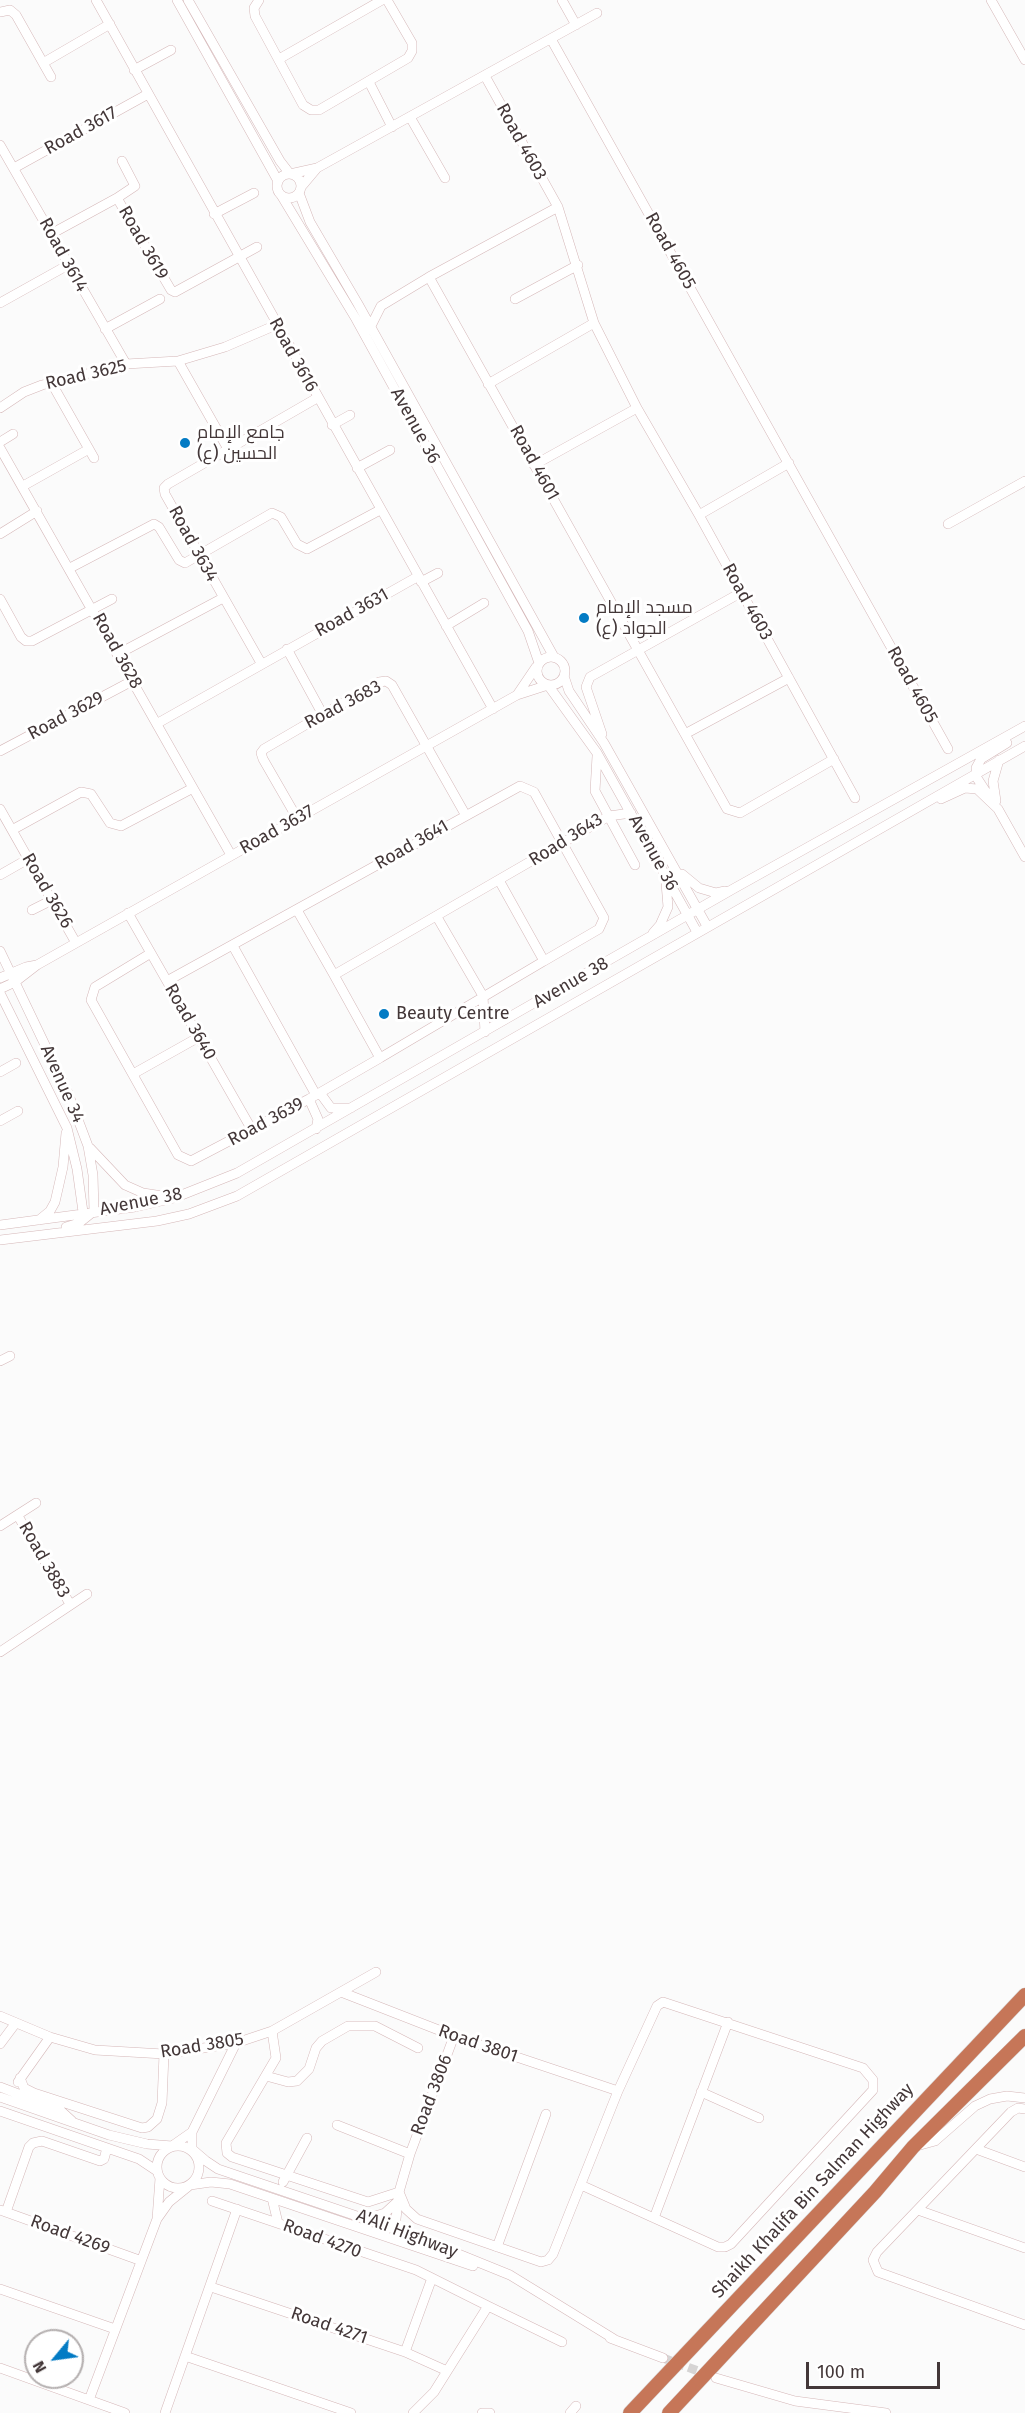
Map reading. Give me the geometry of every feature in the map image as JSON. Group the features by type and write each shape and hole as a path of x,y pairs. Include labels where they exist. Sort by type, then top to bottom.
{"highway":[{"name":"Shaikh Khalifa Bin Salman Highway","path":"630,2413 1025,1995"},
{"path":"669,2413 875,2192 913,2147 1025,2036"}],"street":[{"name":"Road 3616","path":"96,0 493,709"},
{"path":"177,0 278,181 277,189 281,195 292,198 317,168"},
{"path":"188,0 271,150 290,174 298,178 300,190"},
{"path":"259,0 254,8 255,16 303,105 311,110 319,110 408,58 412,51 412,43 385,0 279,59"},
{"path":"562,0 576,25"},
{"path":"991,0 1025,60"},
{"path":"7,7 16,15 51,77"},
{"path":"278,181 283,176 317,168 597,13"},
{"path":"43,63 110,24"},
{"name":"Road 4605","path":"550,39 948,749"},
{"path":"135,70 171,50"},
{"name":"Road 4603","path":"484,76 558,207 578,265 594,323 637,408 699,515 855,798"},
{"path":"369,82 392,127"},
{"name":"Road 3617","path":"14,168 148,94"},
{"path":"410,117 445,178"},
{"name":"Road 3614","path":"0,145 126,364"},
{"path":"117,198 135,186 122,161"},
{"name":"Avenue 36","path":"300,190 309,222 371,326 554,657"},
{"path":"214,214 254,193"},
{"name":"Avenue 36","path":"281,195 356,319 506,590 528,631 538,665"},
{"name":"Road 3619","path":"51,234 117,198 171,290 180,291 238,257"},
{"path":"371,326 381,306 429,277 558,207"},
{"path":"238,257 257,247"},
{"path":"0,303 68,265"},
{"path":"515,299 578,265"},
{"name":"Road 4601","path":"429,277 725,806 735,813 834,759"},
{"path":"105,329 160,298"},
{"path":"358,304 381,306"},
{"path":"488,384 594,323"},
{"name":"Road 3625","path":"0,408 24,392 51,382 126,364 178,361 225,347 276,325"},
{"path":"178,361 228,449"},
{"path":"23,486 92,453 51,382"},
{"name":"Road 3634","path":"261,663 165,494 164,488 317,398"},
{"path":"534,465 637,408"},
{"path":"332,425 350,415"},
{"path":"0,442 13,434"},
{"name":"Road 3628","path":"0,448 94,609 132,681 158,723 231,855"},
{"path":"357,468 390,450"},
{"path":"699,515 789,464"},
{"path":"948,524 1025,481"},
{"path":"70,568 154,524 159,527 181,562 199,555 272,513 281,517 297,544 307,549 380,510"},
{"path":"0,534 37,511"},
{"name":"Road 3631","path":"158,723 287,649 419,580 438,573"},
{"path":"604,743 586,683 590,677 742,592"},
{"path":"0,598 21,637 26,641 32,641 112,600"},
{"name":"Road 3634","path":"118,654 223,598"},
{"path":"446,626 484,603"},
{"path":"287,649 323,715"},
{"path":"546,657 554,657 565,667 564,676 558,684 548,685 540,681 538,665 546,657"},
{"name":"Road 3637","path":"517,695 538,665"},
{"name":"Avenue 36","path":"564,676 572,697 604,743 707,926"},
{"path":"685,734 789,678"},
{"name":"Road 3629","path":"0,751 132,681"},
{"name":"Road 3683","path":"297,818 261,753 264,749 379,682 386,681 392,685 465,814"},
{"name":"Avenue 36","path":"548,685 597,753 697,932"},
{"name":"Road 3637","path":"0,991 13,978 517,695 548,685"},
{"name":"Avenue 38","path":"94,1211 174,1198 237,1173 316,1130 733,889 1025,726"},
{"path":"1025,732 981,759 976,772 1025,857"},
{"name":"Avenue 38","path":"0,1240 189,1214 237,1196 1025,746"},
{"name":"Road 3643","path":"334,975 500,882 609,816 594,788 597,753"},
{"path":"998,809 993,781 999,760"},
{"name":"Road 3641","path":"167,981 465,814 520,786 526,786 534,792 603,915 604,922 599,929 544,961"},
{"path":"12,830 81,792 91,794 110,823 121,826 193,788"},
{"path":"901,817 972,788 985,794 998,809"},
{"path":"631,813 609,816 635,865"},
{"name":"Road 3626","path":"1,814 76,943"},
{"path":"0,875 28,859"},
{"path":"674,867 699,888 716,893 733,889"},
{"path":"646,940 660,925 668,907 669,891 664,872"},
{"path":"315,1096 544,961 500,882"},
{"path":"32,910 52,900"},
{"path":"297,910 380,1058"},
{"name":"Road 3640","path":"128,913 252,1130"},
{"path":"437,917 483,996 485,1032"},
{"name":"Road 3639","path":"151,953 98,985 90,997 181,1158 195,1160 315,1096 233,946"},
{"name":"Avenue 34","path":"0,951 68,1093 88,1146 93,1174 94,1211"},
{"name":"Road 3637","path":"0,978 13,978"},
{"name":"Avenue 34","path":"0,991 67,1128 83,1217"},
{"path":"133,1074 199,1037"},
{"path":"0,1072 16,1063"},
{"path":"315,1096 331,1108 353,1108"},
{"path":"315,1096 318,1119 316,1130"},
{"path":"0,1121 18,1111"},
{"path":"39,1220 50,1211 55,1202 63,1167 67,1128"},
{"path":"88,1146 125,1185 142,1193 174,1198"},
{"path":"14,1239 25,1233 72,1226 94,1211"},
{"path":"83,1217 98,1228"},
{"name":"Avenue 38","path":"0,1225 83,1217"},
{"path":"0,1361 10,1356"},
{"path":"0,1526 36,1503"},
{"name":"Road 3883","path":"18,1515 70,1605"},
{"name":"Road 3883","path":"0,1652 87,1594"},
{"name":"Road 3805","path":"0,2016 50,2037 95,2050 164,2054 236,2043 272,2031 376,1972"},
{"name":"Road 3801","path":"340,1992 454,2036 618,2091"},
{"path":"398,2197 417,2219 541,2262 548,2260 553,2254 618,2091 657,2006 663,2002 670,2002 863,2068 873,2080 873,2090 731,2244 718,2247 581,2185"},
{"path":"654,2218 728,2022"},
{"path":"0,2044 15,2024"},
{"path":"266,2076 297,2081 309,2069 316,2048 322,2041 348,2026 375,2026 418,2048"},
{"path":"272,2031 277,2053 226,2143 227,2153 239,2160 368,2202 398,2197"},
{"name":"Road 3806","path":"390,2227 396,2219 398,2197 410,2154 454,2036"},
{"path":"19,2093 17,2084 20,2078 50,2037"},
{"path":"89,2400 139,2260 157,2220 169,2202 190,2185 199,2174 200,2167 192,2149 192,2132 236,2043"},
{"path":"20,2078 24,2088 34,2093 142,2128 153,2123 159,2114 164,2090 164,2054"},
{"path":"0,2086 60,2110 72,2121"},
{"path":"701,2092 759,2118"},
{"path":"913,2147 935,2141 961,2116 982,2102 1007,2096 1025,2098"},
{"path":"0,2097 109,2135 147,2145 186,2146 192,2149"},
{"path":"1025,2109 1011,2112 875,2256 874,2264 878,2272 1025,2325"},
{"path":"0,2111 139,2159 171,2187 184,2188 190,2185"},
{"path":"497,2247 546,2114"},
{"name":"Road 3806","path":"337,2125 410,2154"},
{"path":"157,2220 158,2158 192,2132"},
{"path":"280,2189 307,2139"},
{"path":"3,2211 29,2147 33,2143 42,2141 100,2161 104,2159 107,2148"},
{"name":"A'Ali Highway","path":"192,2149 218,2169 368,2218 510,2275 614,2339"},
{"path":"976,2149 1025,2167"},
{"name":"A'Ali Highway","path":"190,2185 211,2182 230,2184 506,2279 602,2336 663,2358"},
{"path":"368,2218 385,2213 398,2197"},
{"path":"272,2198 278,2223"},
{"name":"Road 4270","path":"212,2201 432,2278 488,2306"},
{"path":"165,2413 237,2209"},
{"path":"918,2210 1025,2248"},
{"name":"Road 4269","path":"3,2211 139,2260"},
{"path":"378,2234 390,2227"},
{"path":"405,2352 432,2278"},
{"name":"Road 4271","path":"211,2287 405,2352 445,2370"},
{"path":"0,2289 115,2329"},
{"path":"413,2413 434,2391 445,2370 488,2306 562,2342"},
{"path":"185,2356 351,2413"},
{"path":"0,2368 125,2413"},
{"path":"716,2379 795,2401 886,2413"},
{"path":"482,2413 490,2413"}],"tunnel":[{"path":"663,2358 709,2375"}],"place":[{"name":"جامع الإمام الحسين (ع)","path":"185,443"},
{"name":"مسجد الإمام الجواد (ع)","path":"584,618"},
{"name":"Beauty Centre","path":"384,1014"}]}
